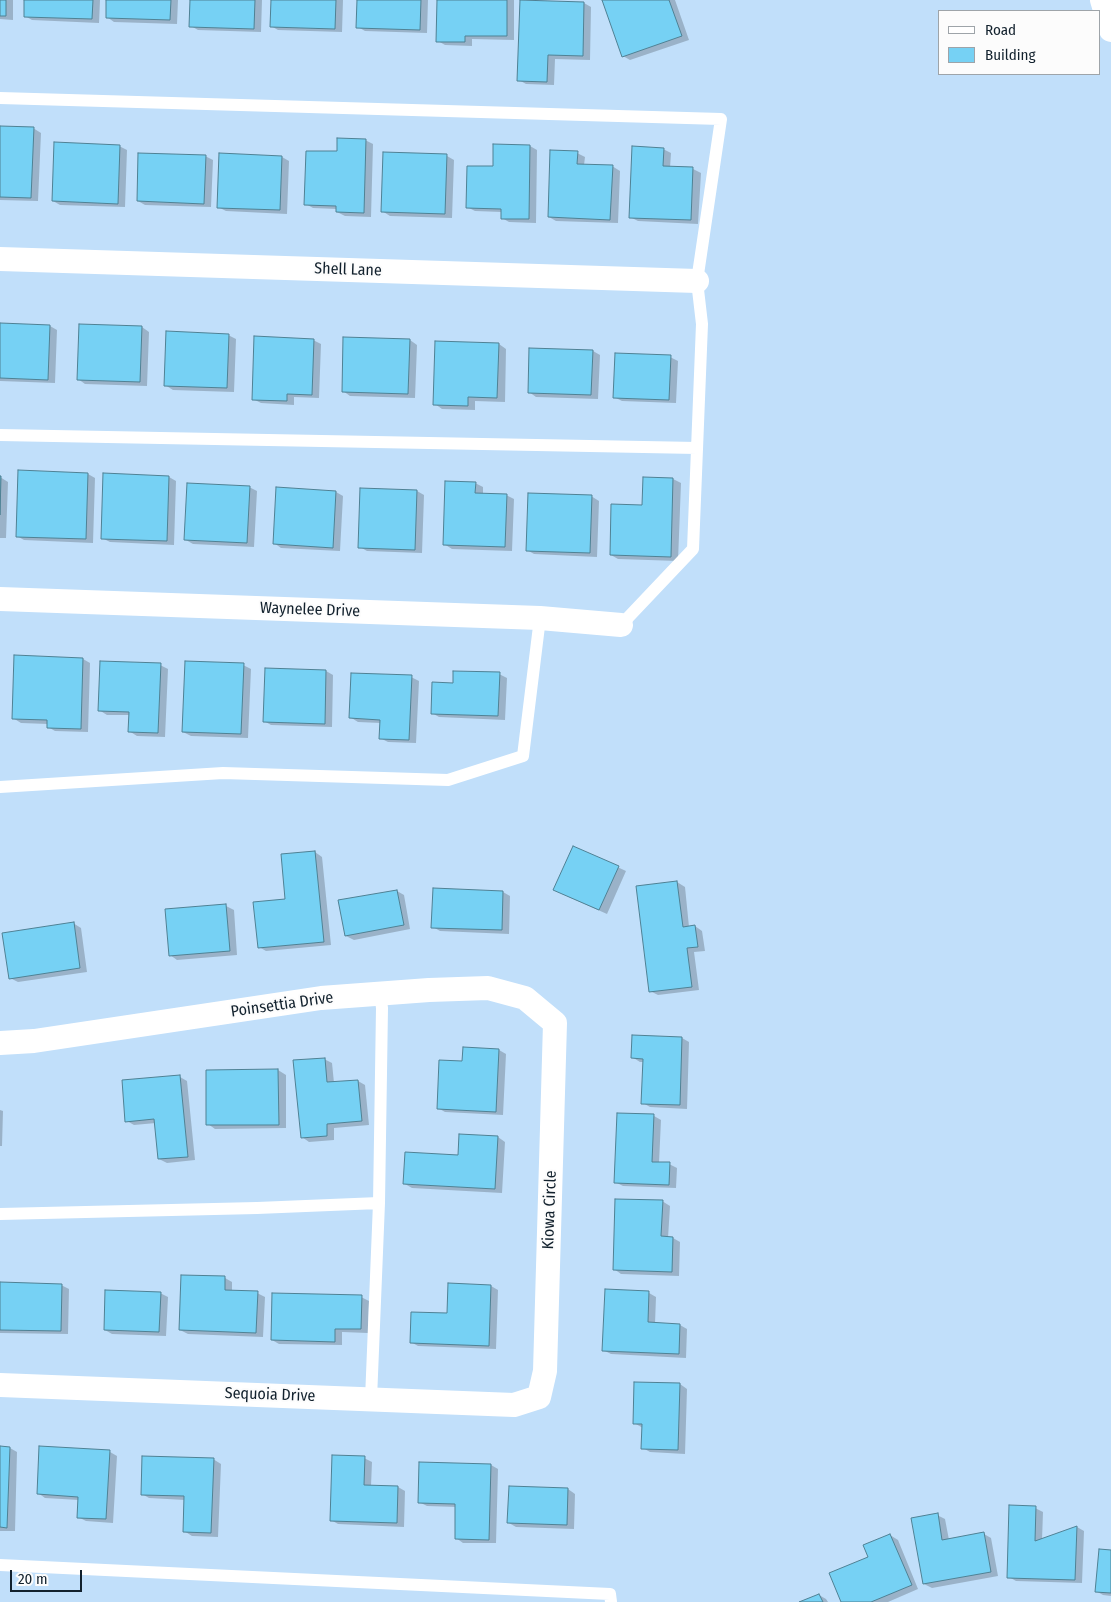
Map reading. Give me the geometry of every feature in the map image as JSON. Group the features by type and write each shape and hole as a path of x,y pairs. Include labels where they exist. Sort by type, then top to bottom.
{"street":[{"path":"1102,0 1111,30"},
{"name":"Shell Lane","path":"0,259 697,281"},
{"name":"Waynelee Drive","path":"0,600 540,618 621,625"},
{"name":"Poinsettia Drive","path":"0,1043 34,1041 321,998 488,988 525,998 556,1023"},
{"name":"Kiowa Circle","path":"539,1397 545,1371 556,1023"},
{"name":"Sequoia Drive","path":"0,1385 514,1405 539,1397"}],"lane":[{"path":"0,98 721,119 697,281 702,324 693,549 621,625"},
{"path":"0,435 697,448"},
{"path":"0,787 222,773 448,780 523,756 540,618"},
{"path":"371,1399 378,1203 382,1008 380,994"},
{"path":"0,1214 378,1203"},
{"path":"0,1564 610,1594 611,1602"}],"building":[{"path":"0,0 6,0 6,16 0,16"},
{"path":"24,0 93,0 92,19 24,17"},
{"path":"106,0 171,0 170,20 106,18"},
{"path":"190,0 255,0 254,29 189,27"},
{"path":"271,0 336,0 335,29 270,27"},
{"path":"357,0 421,0 420,30 356,28"},
{"path":"437,0 507,0 507,36 465,36 465,42 436,42"},
{"path":"520,0 584,2 583,56 548,55 547,82 517,81"},
{"path":"602,0 669,0 682,36 622,57"},
{"path":"0,126 34,127 31,198 0,197"},
{"path":"337,138 366,139 364,213 336,212 336,206 304,205 306,151 337,151"},
{"path":"54,142 120,145 118,204 52,201"},
{"path":"493,144 530,145 529,219 501,219 501,209 466,208 467,166 493,166"},
{"path":"632,146 664,148 663,166 693,167 691,220 629,218"},
{"path":"550,150 578,151 577,164 613,165 610,220 548,217"},
{"path":"383,152 447,154 445,214 381,212"},
{"path":"138,153 206,155 204,204 137,201"},
{"path":"219,153 282,156 280,210 217,208"},
{"path":"0,323 50,325 48,380 0,378"},
{"path":"79,324 142,326 140,382 77,380"},
{"path":"166,331 229,334 227,388 164,386"},
{"path":"254,336 314,339 312,395 287,394 287,401 252,400"},
{"path":"343,337 410,339 408,394 342,392"},
{"path":"435,341 499,343 497,398 468,397 468,406 433,405"},
{"path":"529,348 593,350 591,395 528,393"},
{"path":"615,353 671,355 669,400 613,398"},
{"path":"18,470 88,473 86,539 16,537"},
{"path":"103,473 169,476 167,541 101,539"},
{"path":"0,476 1,476 0,515"},
{"path":"643,477 673,478 671,557 610,555 611,504 642,505"},
{"path":"445,481 476,482 475,493 507,494 505,547 443,545"},
{"path":"187,483 250,486 247,543 184,540"},
{"path":"276,487 336,491 333,548 273,544"},
{"path":"360,488 417,490 415,550 358,548"},
{"path":"528,493 592,495 590,553 526,551"},
{"path":"14,655 83,658 81,729 47,728 47,720 12,719"},
{"path":"100,661 161,663 158,733 128,732 129,712 98,711"},
{"path":"185,661 244,663 241,734 182,732"},
{"path":"265,668 326,670 325,724 263,722"},
{"path":"453,671 500,672 498,716 431,714 432,682 453,683"},
{"path":"351,673 412,675 409,740 379,739 380,720 349,718"},
{"path":"573,846 619,866 599,910 553,890"},
{"path":"315,851 324,942 258,948 253,902 285,899 281,854"},
{"path":"677,881 683,927 695,925 698,947 687,948 692,987 649,992 636,886"},
{"path":"433,888 503,891 502,930 431,928"},
{"path":"397,890 404,925 345,936 338,900"},
{"path":"226,904 230,951 169,956 165,909"},
{"path":"74,922 80,968 9,979 2,933"},
{"path":"632,1035 682,1037 680,1105 641,1104 643,1059 631,1058"},
{"path":"463,1047 499,1049 496,1112 437,1109 439,1060 462,1061"},
{"path":"325,1058 327,1082 358,1080 362,1121 327,1124 327,1136 301,1138 293,1060"},
{"path":"278,1069 279,1125 206,1125 206,1070"},
{"path":"180,1075 188,1157 158,1159 154,1119 125,1122 122,1080"},
{"path":"617,1113 654,1114 652,1162 670,1162 669,1185 614,1183"},
{"path":"459,1134 498,1136 495,1189 403,1184 405,1152 458,1155"},
{"path":"615,1199 663,1200 661,1236 673,1237 672,1272 613,1270"},
{"path":"181,1275 225,1276 225,1290 258,1291 256,1333 179,1330"},
{"path":"0,1282 62,1284 61,1331 0,1330"},
{"path":"448,1283 491,1285 489,1346 410,1343 411,1312 447,1313"},
{"path":"605,1289 649,1291 648,1322 680,1324 679,1354 602,1351"},
{"path":"105,1290 161,1292 159,1332 104,1330"},
{"path":"272,1293 362,1295 361,1329 335,1329 335,1342 271,1340"},
{"path":"634,1382 680,1383 678,1450 641,1449 642,1424 633,1424"},
{"path":"0,1446 10,1447 7,1528 0,1527"},
{"path":"39,1446 110,1450 106,1519 77,1518 78,1497 37,1494"},
{"path":"332,1455 365,1456 364,1485 398,1486 397,1523 330,1521"},
{"path":"142,1456 214,1458 211,1533 183,1532 184,1496 141,1495"},
{"path":"419,1462 491,1464 489,1540 455,1539 455,1504 418,1503"},
{"path":"509,1486 568,1488 567,1525 507,1523"},
{"path":"1009,1505 1036,1506 1035,1541 1077,1526 1075,1580 1007,1578"},
{"path":"938,1513 942,1540 984,1532 991,1572 923,1584 911,1518"},
{"path":"890,1534 912,1585 871,1602 841,1602 829,1573 868,1557 863,1545"},
{"path":"1099,1549 1111,1550 1111,1593 1095,1592"},
{"path":"819,1594 823,1602 799,1602"}]}
